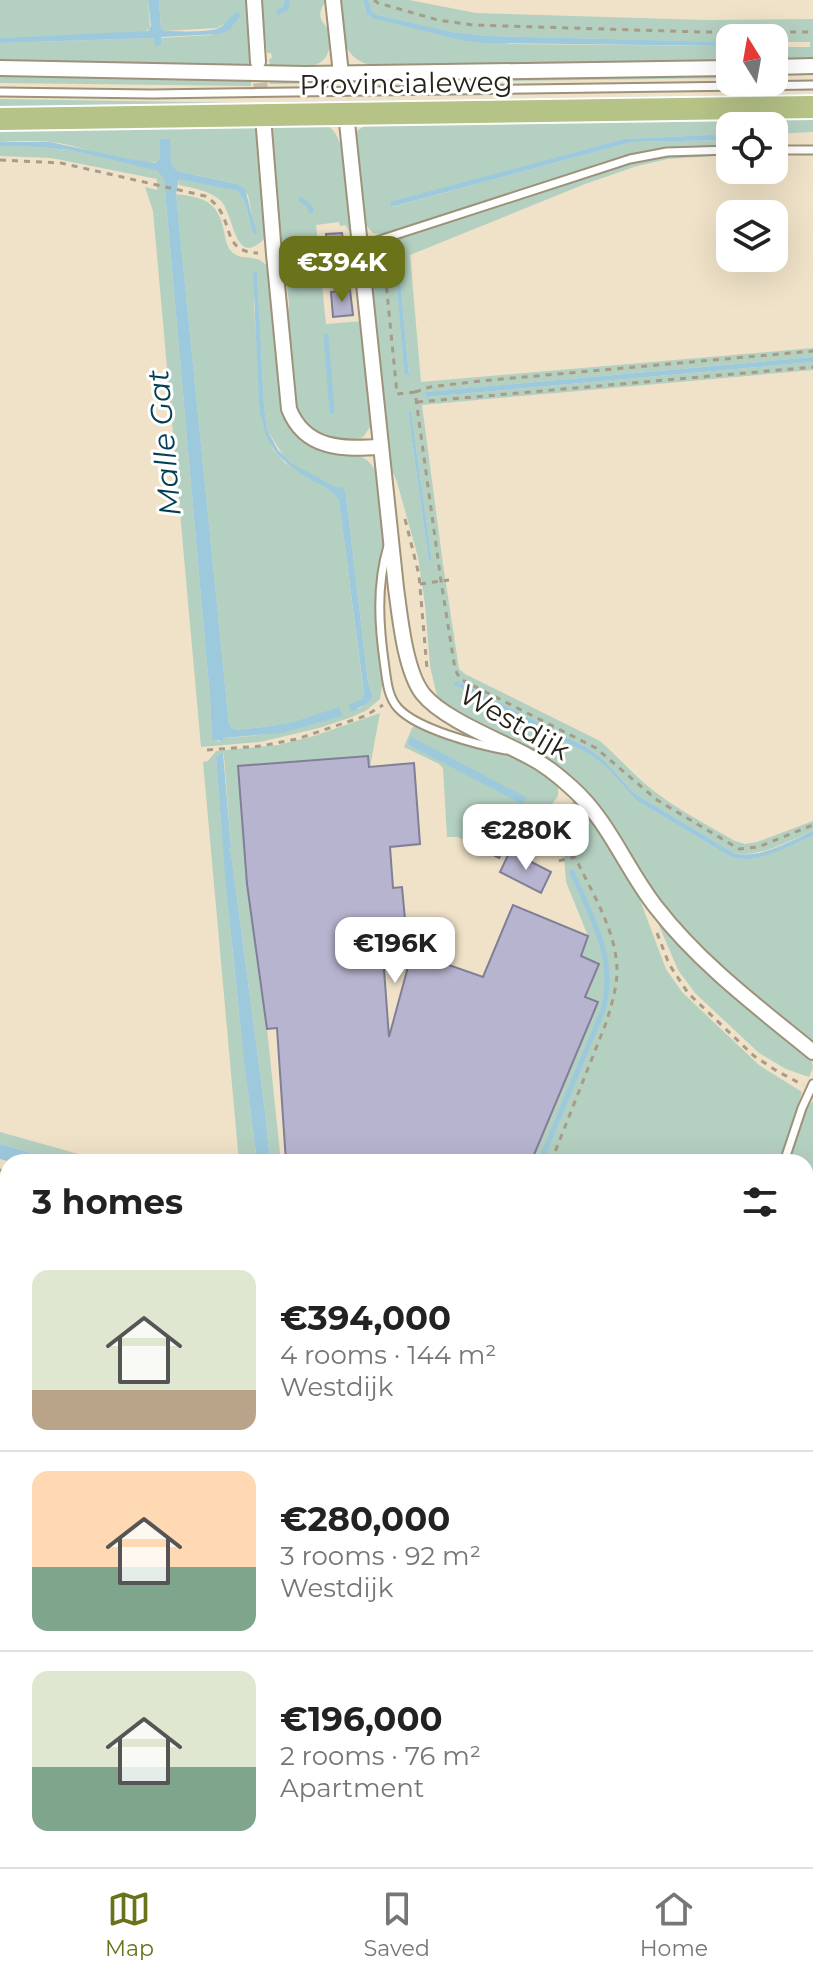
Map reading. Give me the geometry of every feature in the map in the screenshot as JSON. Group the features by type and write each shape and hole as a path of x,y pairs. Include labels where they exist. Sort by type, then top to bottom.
{"main road":[{"name":"Provincialeweg","path":"0,119 813,107"}],"street":[{"path":"254,0 258,62"},
{"path":"333,0 341,74"},
{"path":"788,67 813,66"},
{"name":"Provincialeweg","path":"0,68 341,74 716,68"},
{"name":"Westdijk","path":"346,113 396,588 415,680 425,697 436,706 536,760 560,777 606,827 646,893 679,935 728,982 813,1052"},
{"path":"264,129 287,399 293,418 305,432 322,443 346,448 380,447"}],"lane":[{"name":"Provincialeweg","path":"0,92 167,94 813,85"},
{"path":"361,246 630,159 667,152 716,150"},
{"path":"788,150 813,150"},
{"path":"391,535 380,598 381,640 391,697 397,707 418,722 473,744 520,752"},
{"path":"787,1154 812,1086"}],"path":[{"path":"374,0 438,20 473,25 813,32"},
{"path":"0,160 61,163 205,196 218,206 226,219 231,239 239,249 250,253 274,254"},
{"path":"382,240 397,394 480,381 813,351"},
{"path":"417,402 813,367"},
{"path":"415,392 441,581 455,669 460,679 596,748 657,800 739,849 758,847 813,825"},
{"path":"404,516 420,584 427,665 425,697"},
{"path":"420,584 449,580"},
{"path":"207,750 269,745 297,739 365,716 378,710 391,697"},
{"path":"554,862 575,857 609,932 617,977 606,1023 554,1154"},
{"path":"656,930 669,964 688,993 754,1056 777,1071 812,1086"}],"green space":[{"path":"0,0 148,0 150,28 144,32 0,38"},
{"path":"159,0 247,0 252,63 249,67 0,62 0,43 154,38 161,45 161,38 212,35 240,16 217,28 165,31 161,28"},
{"path":"261,0 326,0 320,16 329,29 330,44 322,61 305,67 270,67 269,59 272,58 271,53 267,53"},
{"path":"338,0 363,0 370,17 510,44 716,46 716,61 370,65 352,55 341,30"},
{"path":"368,0 409,0 476,13 705,20 813,19 813,59 788,60 788,47 810,47 810,42 788,42 788,24 716,24 716,42 489,36 451,32 372,12"},
{"path":"0,75 251,80 251,86 0,83"},
{"path":"716,75 716,78 270,84 270,79"},
{"path":"813,94 813,99 272,104 272,102"},
{"path":"0,99 253,103 0,109"},
{"path":"788,116 813,116 813,132 788,133"},
{"path":"716,118 716,135 624,139 390,203 392,207 632,142 716,140 716,147 665,149 606,161 390,234 373,233 363,222 354,140 358,130 368,124"},
{"path":"271,124 323,125 335,133 340,144 347,174 353,231 345,225 340,226 339,222 316,225 326,324 363,321 372,418 363,437 346,441 321,434 299,414 294,402 287,335 289,303 281,266"},
{"path":"257,125 267,236 248,248 237,238 221,201 207,192 179,185 179,178 238,191 245,203 253,234 256,234 248,195 237,184 177,171 171,163 169,138 159,139 160,159 157,162 123,159 56,143 0,142 0,126"},
{"path":"0,146 70,150 159,171 164,179 212,739 220,742 222,738 283,731 341,715 235,730 229,725 176,194 210,204 219,216 231,251 237,256 259,260 268,267 281,400 291,426 310,445 328,452 362,457 377,473 385,535 376,602 383,680 380,699 367,710 319,728 260,742 201,747 153,211 145,187 157,190 157,179 51,158 0,156","holes":["254,272 257,273 267,430 285,458 346,496 368,682 373,697 359,709 349,704 362,699 364,695 339,501 334,493 285,463 273,449 262,423 254,306"]},
{"path":"679,155 716,155 668,159 637,166 410,255 421,382 813,348 813,357 426,392 426,397 813,362 813,370 422,405 459,669 600,741 660,796 735,841 745,844 757,842 813,821 813,831 763,851 734,853 634,793 605,761 588,748 457,682 589,754 605,766 637,801 731,857 762,856 813,836 813,1045 717,965 675,922 641,875 534,752 453,711 437,696 430,666 418,557 389,464 367,260 372,250 380,245 637,161","holes":["395,267 399,267 409,374 406,375","408,412 411,413 432,561 429,562"]},
{"path":"380,713 370,767 368,756 238,766 247,884 280,1154 269,1154 229,851 223,753 216,757 244,1061 256,1154 238,1154 203,762 208,761 216,751 278,745"},
{"path":"416,725 474,747 524,758 558,784 558,796 527,836 477,815 464,840 447,837 443,768 404,747","holes":["411,738 526,798 407,744"]},
{"path":"574,801 597,828 637,892 666,969 682,992 759,1065 802,1092 782,1154 534,1154 597,1003 585,997 599,964 581,956 588,936 566,882 564,856 554,828 558,817"},
{"path":"661,922 811,1058 813,1068 809,1077 786,1069 759,1053 695,993 678,970 658,923"},
{"path":"813,1101 813,1154 790,1154 805,1110"},
{"path":"0,1132 78,1154 36,1154 0,1144"}],"water":[{"path":"148,0 159,0 161,28 165,31 214,30 235,13 239,12 240,16 230,29 220,34 161,37 161,45 155,46 154,38 0,43 0,38 148,31 151,26"},
{"path":"363,0 368,0 372,12 378,15 452,32 489,36 716,42 716,46 465,41 372,18 367,14"},
{"path":"716,135 716,140 632,142 391,207 390,202 624,139"},
{"path":"170,138 171,163 177,171 237,184 245,189 257,234 253,234 245,203 238,191 179,179 176,194 229,725 235,730 264,727 294,722 339,707 342,716 282,733 212,740 164,179 158,171 70,150 0,146 0,142 50,142 155,163 160,159 159,139"},
{"path":"399,266 409,375 405,375 395,267"},
{"path":"253,272 257,272 267,430 278,450 291,463 337,488 343,487 346,496 368,682 373,697 351,712 349,704 362,699 364,694 339,501 282,459 264,430 259,402"},
{"path":"813,357 813,362 426,397 425,392"},
{"path":"408,412 411,412 432,561 429,562"},
{"path":"457,681 588,748 605,761 634,793 734,853 764,852 813,831 813,836 762,857 731,857 637,801 605,766 589,754 453,684"},
{"path":"411,737 526,797 522,804 407,744"},
{"path":"223,753 229,851 269,1154 256,1154 244,1061 225,876 216,757"},
{"path":"0,1144 36,1154 0,1154"}],"building":[{"path":"342,233 344,247 327,249 326,234"},
{"path":"350,290 353,315 333,317 331,292"},
{"path":"368,756 369,767 414,763 420,844 390,847 393,888 402,887 406,930 359,933 382,942 389,1037 412,952 483,977 513,905 588,936 581,956 599,964 585,997 598,1002 534,1154 285,1154 277,1028 267,1029 247,884 238,766"},
{"path":"492,823 512,832 499,858 472,844 481,826 489,830"},
{"path":"510,851 551,872 541,893 500,872"}],"waterway":[{"path":"279,12 286,8 287,0"},
{"path":"301,200 309,205 311,211"},
{"path":"326,336 332,411"},
{"path":"543,1154 603,1010 607,991 605,956 572,872"}],"tunnel":[{"path":"258,62 264,120"}],"water label":[{"name":"Malle Gat","path":"164,443"}]}
